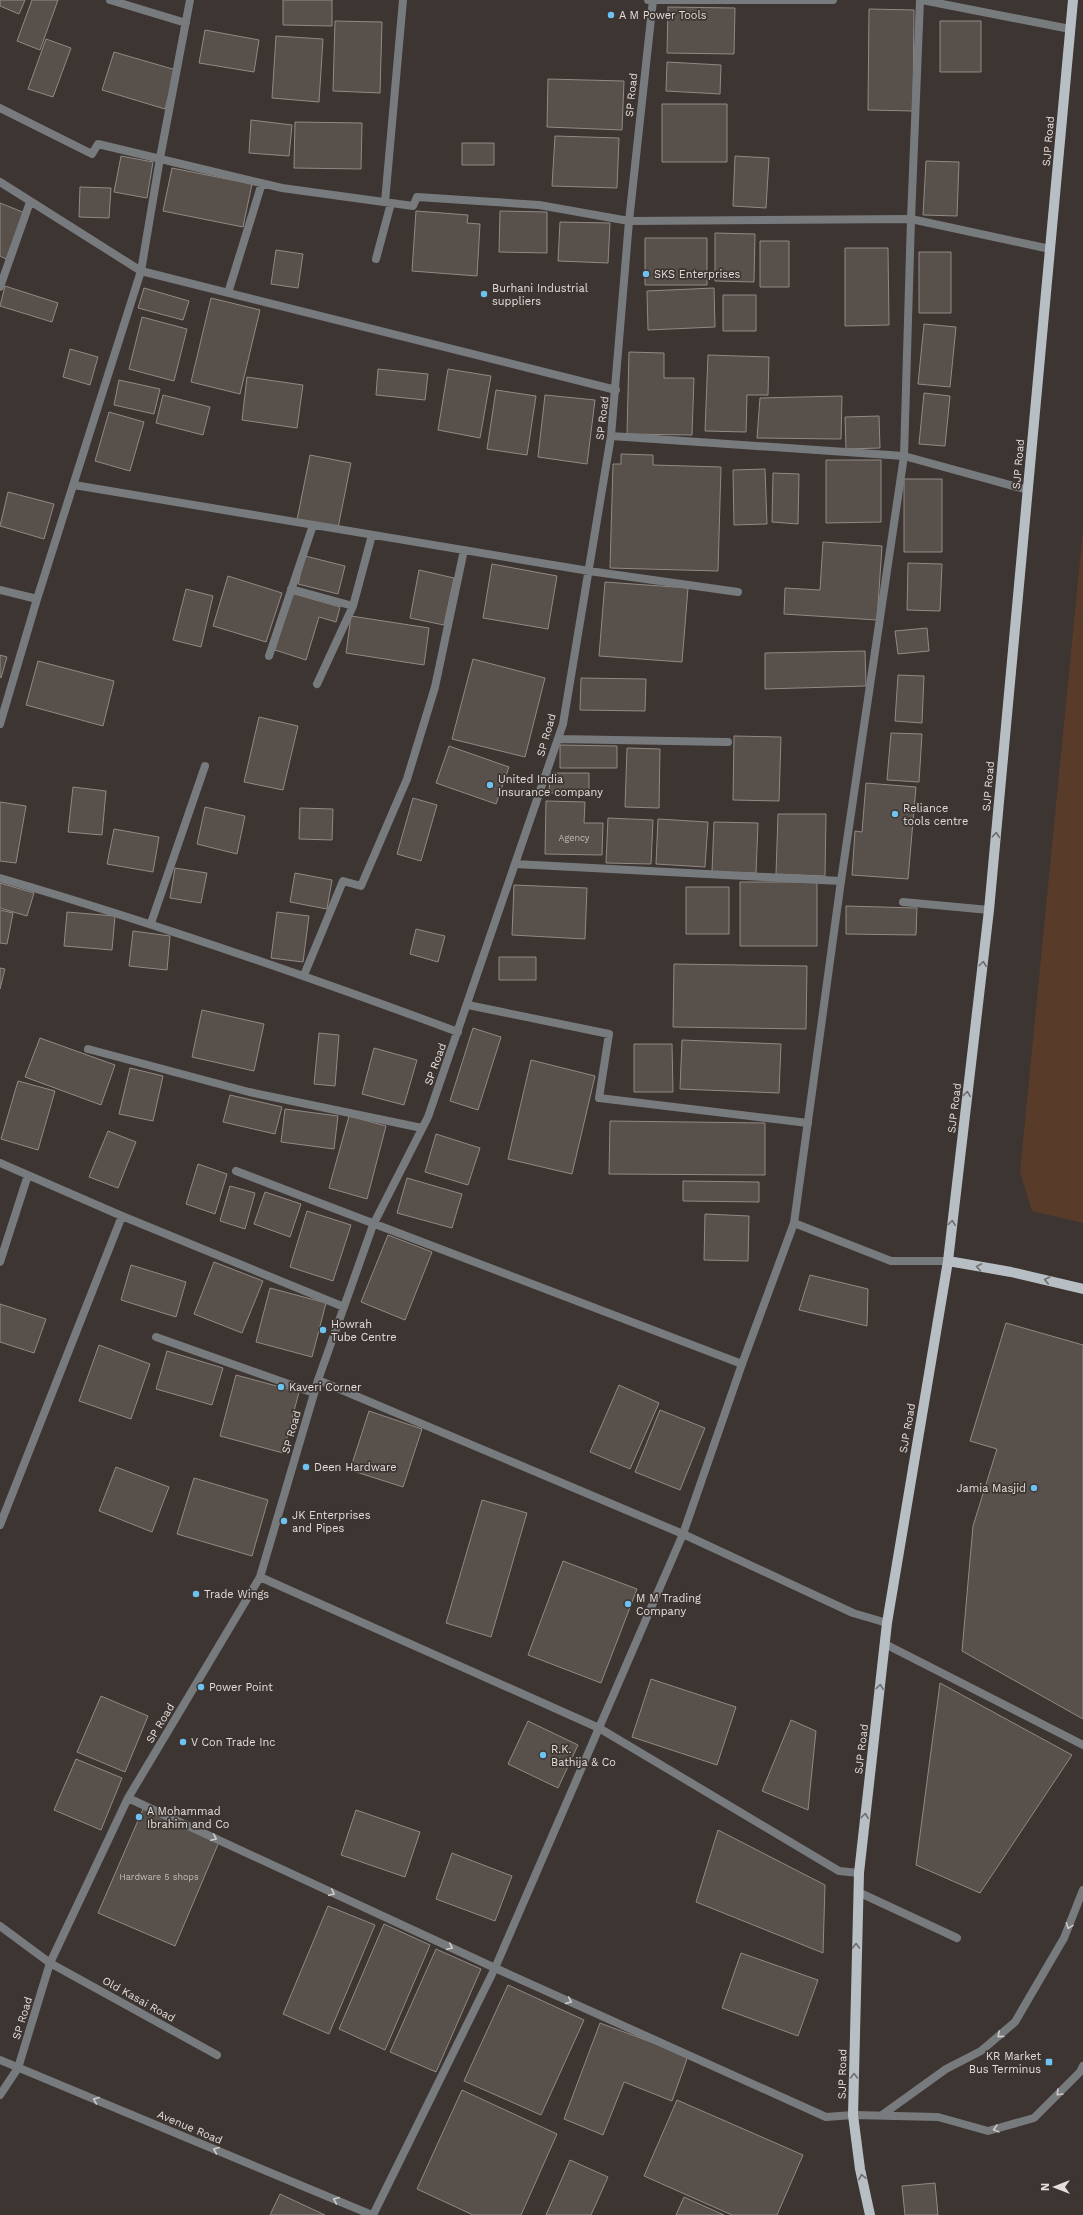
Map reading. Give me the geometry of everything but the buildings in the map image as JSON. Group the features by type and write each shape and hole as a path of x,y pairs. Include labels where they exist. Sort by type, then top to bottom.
{"main road":[{"name":"SJP Road","path":"870,2215 860,2169 853,2115 859,1872 887,1623 948,1261 989,910 1073,0"},
{"path":"948,1261 1011,1272 1083,1288"}],"street":[{"path":"110,0 186,23"},
{"path":"0,724 37,599 141,272 160,158 190,0"},
{"path":"376,259 388,203 403,0"},
{"path":"651,0 833,0"},
{"name":"SP Road","path":"0,2095 18,2068 50,1963 128,1798 260,1577 318,1380 373,1225 428,1117 468,1005 563,724 611,436 629,221 651,0"},
{"path":"373,2215 495,1968 683,1534 742,1364 794,1223 841,881 904,456 911,219 921,0 1070,29"},
{"path":"0,108 92,154 98,144 282,188 388,203 413,206 417,197 539,205 629,221 911,219 1050,249"},
{"path":"0,182 141,272 616,390"},
{"path":"228,293 262,183"},
{"path":"0,287 30,202"},
{"path":"611,436 904,456 1028,490"},
{"path":"74,485 589,571 738,592"},
{"path":"269,656 313,525"},
{"path":"317,684 353,606 372,535"},
{"path":"304,975 343,881 361,886 407,779 435,687 464,550"},
{"path":"291,589 353,606"},
{"path":"0,590 37,599"},
{"path":"558,739 728,742"},
{"path":"152,923 205,766"},
{"path":"515,864 841,881"},
{"path":"0,878 152,923 304,975 458,1032"},
{"path":"903,902 989,910"},
{"path":"468,1005 609,1034 599,1098 808,1123"},
{"path":"88,1049 249,1092 422,1128"},
{"path":"0,1163 122,1216 344,1307"},
{"path":"236,1171 373,1225 742,1364"},
{"path":"0,1262 28,1175"},
{"path":"0,1525 122,1216"},
{"path":"794,1223 891,1261 948,1261"},
{"path":"156,1337 314,1393"},
{"path":"318,1380 683,1534 853,1613 887,1623"},
{"path":"260,1577 599,1728 839,1871 859,1872"},
{"path":"885,1644 1083,1745"},
{"path":"128,1798 495,1968 826,2116 882,2115 938,2117 988,2131 1034,2118 1080,2072 1083,2066"},
{"path":"882,2115 946,2069 981,2052 1015,2022 1064,1938 1083,1890"},
{"path":"858,1892 957,1938"},
{"name":"Old Kasai Road","path":"0,1926 50,1963 217,2055"},
{"name":"Avenue Road","path":"0,2060 373,2215"}],"shaded area":[{"path":"1083,530 1083,1223 1032,1211 1020,1172"}],"place":[{"name":"A M Power Tools","path":"611,15"},
{"name":"SKS Enterprises","path":"646,274"},
{"name":"Burhani Industrial suppliers","path":"484,294"},
{"name":"United India Insurance company","path":"490,785"},
{"name":"Reliance tools centre","path":"895,814"},
{"name":"Howrah Tube Centre","path":"323,1330"},
{"name":"Kaveri Corner","path":"281,1387"},
{"name":"Deen Hardware","path":"306,1467"},
{"name":"Jamia Masjid","path":"1034,1488"},
{"name":"JK Enterprises and Pipes","path":"284,1521"},
{"name":"Trade Wings","path":"196,1594"},
{"name":"M M Trading Company","path":"628,1604"},
{"name":"Power Point","path":"201,1687"},
{"name":"V Con Trade Inc","path":"183,1742"},
{"name":"R.K. Bathija & Co","path":"543,1755"},
{"name":"A Mohammad Ibrahim and Co","path":"139,1817"},
{"name":"KR Market Bus Terminus","path":"1049,2062"}]}
